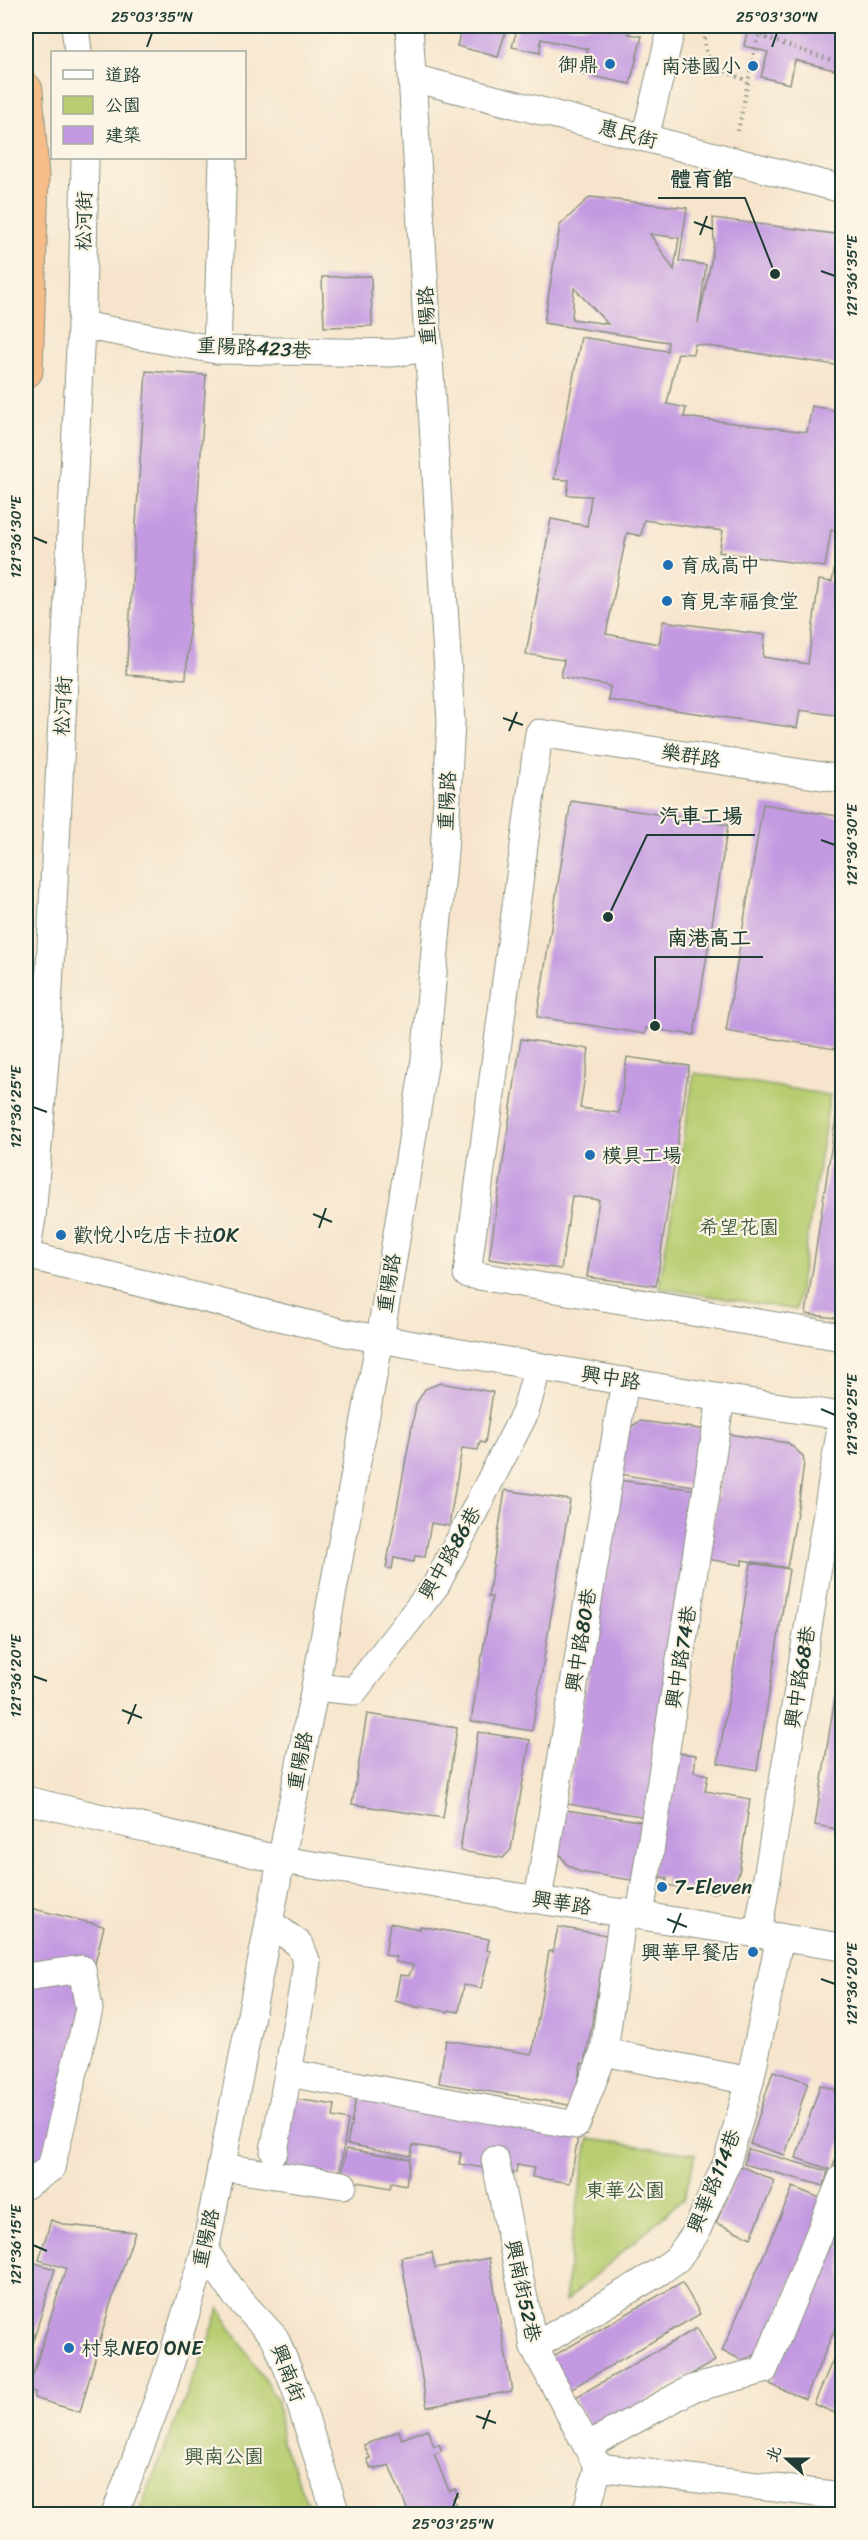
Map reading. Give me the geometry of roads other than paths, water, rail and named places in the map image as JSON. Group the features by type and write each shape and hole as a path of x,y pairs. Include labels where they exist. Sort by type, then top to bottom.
{"highway":[{"path":"26,90 32,177 26,371"}],"street":[{"path":"75,26 78,51"},
{"name":"重陽路","path":"115,2514 168,2372 205,2251 380,1339 425,1060 444,851 451,722 409,26"},
{"path":"645,138 672,26"},
{"name":"惠民街","path":"413,78 843,189"},
{"name":"松河街","path":"26,1255 32,1218 46,1049 81,326 85,159"},
{"path":"217,350 223,159"},
{"name":"重陽路423巷","path":"81,326 217,350 393,353 429,348"},
{"name":"樂群路","path":"843,779 539,733 467,1274 843,1337"},
{"name":"興中路","path":"26,1255 380,1339 721,1398 843,1416"},
{"name":"興中路86巷","path":"315,1687 354,1691 436,1585 525,1413 538,1366"},
{"name":"興中路80巷","path":"538,1899 625,1381"},
{"name":"興中路74巷","path":"288,2073 576,2125 604,2052 631,1914 721,1398"},
{"name":"興中路68巷","path":"769,1935 843,1421"},
{"name":"興華路","path":"26,1800 281,1860 843,1947"},
{"path":"269,1922 300,1945 307,1963 274,2151"},
{"name":"興華路114巷","path":"534,2347 677,2259 695,2234 727,2162 750,2081 769,1935"},
{"path":"26,1977 82,1969 89,2009 51,2168 26,2185"},
{"path":"604,2052 750,2081"},
{"name":"興南街52巷","path":"495,2160 534,2347 592,2457"},
{"path":"221,2167 343,2185"},
{"path":"586,2514 592,2457 691,2388 764,2370 843,2178"},
{"name":"興南街","path":"205,2251 236,2296 275,2338 295,2387 336,2514"},
{"path":"592,2457 843,2496"}],"place":[{"name":"御鼎","path":"610,64"},
{"name":"南港國小","path":"753,66"},
{"name":"體育館","path":"775,274"},
{"name":"育成高中","path":"668,565"},
{"name":"育見幸福食堂","path":"667,601"},
{"name":"汽車工場","path":"608,917"},
{"name":"南港高工","path":"655,1026"},
{"name":"模具工場","path":"590,1155"},
{"name":"歡悅小吃店卡拉OK","path":"61,1235"},
{"name":"7-Eleven","path":"662,1887"},
{"name":"興華早餐店","path":"753,1952"},
{"name":"村泉NEO ONE","path":"69,2348"}],"park label":[{"name":"希望花園","path":"739,1227"},
{"name":"東華公園","path":"625,2190"},
{"name":"興南公園","path":"224,2456"}]}
